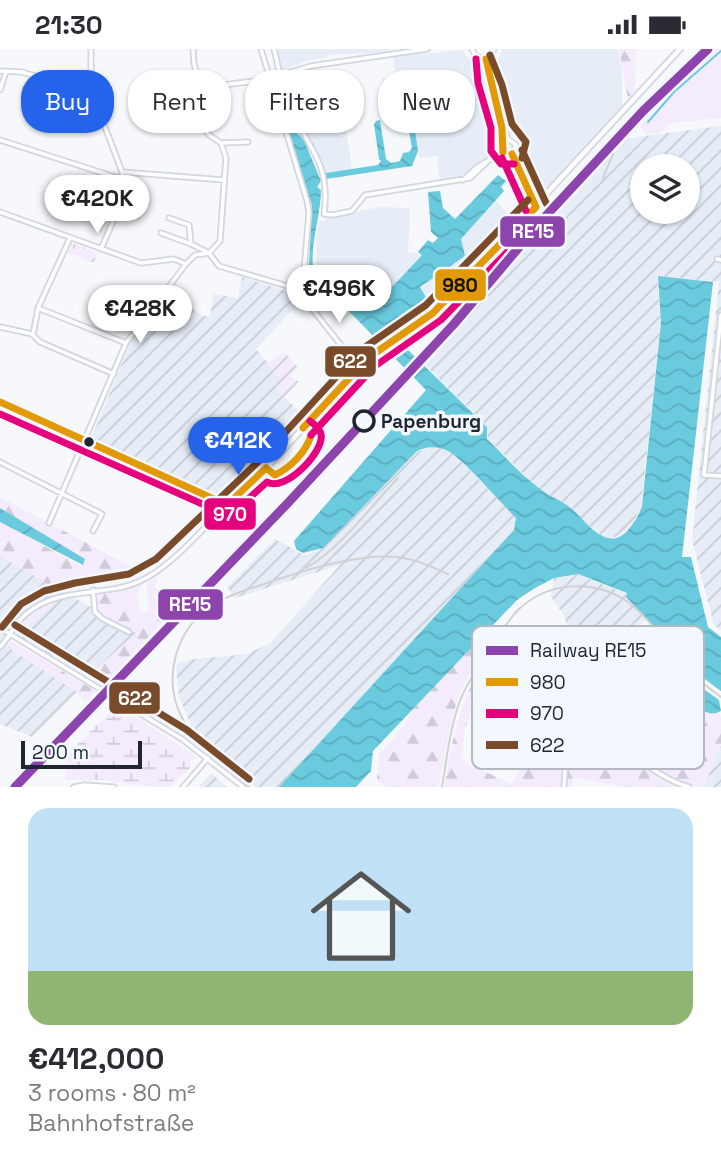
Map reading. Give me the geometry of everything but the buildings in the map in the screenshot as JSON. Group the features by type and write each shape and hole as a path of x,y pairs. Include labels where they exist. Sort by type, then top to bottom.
{"street":[{"path":"91,49 91,70"},
{"path":"193,49 196,70"},
{"path":"261,49 272,70"},
{"path":"274,49 276,70"},
{"path":"298,70 427,49"},
{"path":"472,49 480,59 490,82"},
{"path":"480,59 491,56 494,49"},
{"path":"0,647 18,621 41,605 69,594 124,586 152,574 266,468 377,349 433,313 463,285 680,49"},
{"path":"486,59 502,128 503,152"},
{"path":"0,71 21,72"},
{"path":"0,90 6,72"},
{"path":"502,128 509,140 516,145 512,154 536,207"},
{"path":"101,249 121,203 124,187 123,174 107,133"},
{"path":"49,523 127,343 186,264 195,255 209,253 220,241 226,158 220,143 209,133"},
{"path":"290,133 307,201 301,290 303,300 359,368"},
{"path":"304,133 319,160 324,176 324,213 333,215 352,211 365,195 463,180 475,175 487,162 503,152"},
{"path":"0,140 115,177 123,174 224,180"},
{"path":"503,143 509,140"},
{"path":"220,143 248,142"},
{"path":"503,152 512,154"},
{"path":"0,212 141,263 174,259 186,264"},
{"path":"169,218 189,225 191,244"},
{"path":"161,233 209,253 219,266 301,290"},
{"path":"33,335 38,308 70,238"},
{"path":"38,308 127,343"},
{"path":"721,315 704,475 721,476"},
{"path":"0,327 33,335 40,342 114,374"},
{"path":"0,402 228,505"},
{"path":"0,462 102,514 93,531"},
{"path":"93,590 95,612 129,632"},
{"path":"0,628 127,704 208,758 243,787"},
{"path":"183,787 208,758"},
{"path":"564,787 565,769"},
{"path":"654,769 689,787"},
{"path":"74,787 114,787"}],"shaded area":[{"path":"276,49 398,49 329,55 282,70"},
{"path":"501,49 618,49 622,70 622,106 559,177 541,193 531,187 527,179 518,156 523,146 519,138 506,133 487,67 495,64"},
{"path":"462,50 473,64 482,67 501,137 498,150 469,175 440,182 437,156 419,158 415,133 475,133 475,70 395,70 393,57"},
{"path":"721,126 721,630 714,625 692,540 719,282 657,276 661,323 641,506 633,523 621,535 611,538 602,536 580,519 572,508 539,489 488,439 487,426 424,364 474,308 472,305 512,258 629,138"},
{"path":"307,133 347,133 352,169 326,173"},
{"path":"495,200 517,222 434,310 419,287 465,256 460,239"},
{"path":"380,207 410,208 408,252 422,254 393,286 362,305 353,298 327,291 318,280 316,237 320,220"},
{"path":"242,277 295,294 299,303 256,349 283,381 275,388 305,417 224,498 91,439 130,344 149,320 166,330 184,303 201,315 210,317 214,294 238,298"},
{"path":"434,447 451,451 516,518 514,530 279,787 255,787 191,725 179,697 176,666 180,662 194,659 247,654 270,643 340,565 235,598 227,587 275,539 304,555 320,550 416,452"},
{"path":"0,556 137,633 96,669 26,625 52,606 32,612 8,642 9,648 77,692 32,737 0,724"},
{"path":"577,574 627,594 648,618 639,626 567,626 565,617 551,597 554,578"},
{"path":"721,745 721,787 704,787"},
{"path":"212,773 226,787 198,787"}],"green space":[{"path":"619,49 636,49 635,91 628,99"},
{"path":"716,49 721,49 721,118 670,123 660,133 647,134 639,127"},
{"path":"71,243 98,253 94,263 67,253"},
{"path":"284,352 298,367 290,375 299,382 284,397 275,388 282,381 268,363"},
{"path":"0,497 143,573 114,583 88,583 60,591 0,556 0,522 81,566 84,559 0,508"},
{"path":"157,577 155,587 181,602 104,684 21,638 17,629 32,613 50,602 53,606 27,626 96,669 136,633 96,611 98,594 143,583 136,595 140,613 150,610 148,586 152,579"},
{"path":"10,640 96,691 85,702 77,692 9,648"},
{"path":"472,647 472,672 457,701 439,787 387,787 377,780 379,755 404,726 411,711"},
{"path":"472,683 472,709 465,728 461,761 472,766 472,769 479,769 512,784 520,769 653,769 682,787 625,787 573,778 572,787 444,787 453,739"},
{"path":"118,705 198,758 191,760 111,711"},
{"path":"704,710 719,713 721,745 704,787 680,782 656,769 704,769"},
{"path":"111,711 191,760 190,768 169,787 65,779 69,753"}],"water":[{"path":"376,121 378,133 382,133 386,159 391,163 400,161 403,153 412,148 409,133 415,133 418,151 412,166 326,179 326,173 378,165 381,161 374,124"},
{"path":"289,133 297,133 304,140 321,181 317,187 321,190 313,250 317,284 327,291 362,305 393,286 422,255 418,252 428,240 433,243 438,238 431,232 428,192 440,191 443,208 455,219 498,175 506,181 501,187 504,191 461,239 465,256 420,287 430,304 405,323 406,348 487,427 487,439 519,471 543,491 571,508 597,533 612,539 628,530 642,506 661,323 658,276 713,282 682,557 691,557 708,627 721,637 721,691 704,677 704,626 653,626 626,597 627,593 578,574 554,578 517,600 492,626 472,626 472,647 373,751 371,771 356,787 279,787 514,530 516,518 454,455 440,448 428,448 416,452 323,548 303,553 296,549 294,541 426,390 338,300 319,295 308,285 312,206"},
{"path":"0,508 85,559 83,565 0,522"},
{"path":"704,689 719,700 721,711 709,713 704,710"}],"waterway":[{"path":"648,122 674,92 721,51"}],"railway":[{"path":"574,185 672,85 713,49"},
{"path":"603,178 613,154"},
{"path":"306,568 343,539 398,478"},
{"path":"249,787 196,738 182,718 176,703 173,687 176,656 189,627 200,615 221,600 247,590 354,559 404,558 448,574"},
{"path":"506,626 519,609 531,600 558,588 572,586 601,589 615,595 637,609 652,626"},
{"path":"442,787 454,720 461,698 472,678"},
{"path":"704,684 721,697"}],"rail line":[{"name":"RE15","path":"15,787 286,505 454,324 543,219 643,111 708,49"}],"transit line":[{"name":"622","path":"490,55 502,85 512,124 526,142 522,158"},
{"name":"970","path":"476,59 478,83 491,128 491,151 501,164 514,164"},
{"name":"980","path":"486,59 502,128 503,152"},
{"name":"622","path":"522,150 546,203"},
{"name":"980","path":"512,154 536,207"},
{"name":"970","path":"502,158 526,211"},
{"name":"622","path":"2,627 21,604 44,591 129,574 156,559 259,461 361,350 426,305 528,200"},
{"name":"980","path":"303,428 368,358 433,313 536,207"},
{"name":"970","path":"311,435 375,366 441,320 544,214"},
{"name":"980","path":"0,402 227,505 266,468 275,475 292,464 311,436"},
{"name":"970","path":"0,414 227,515 233,513 267,482 284,482 310,460 321,441 318,428 310,421"},
{"name":"622","path":"15,625 187,730 249,779"}],"place":[{"name":"Papenburg","path":"364,421"}]}
